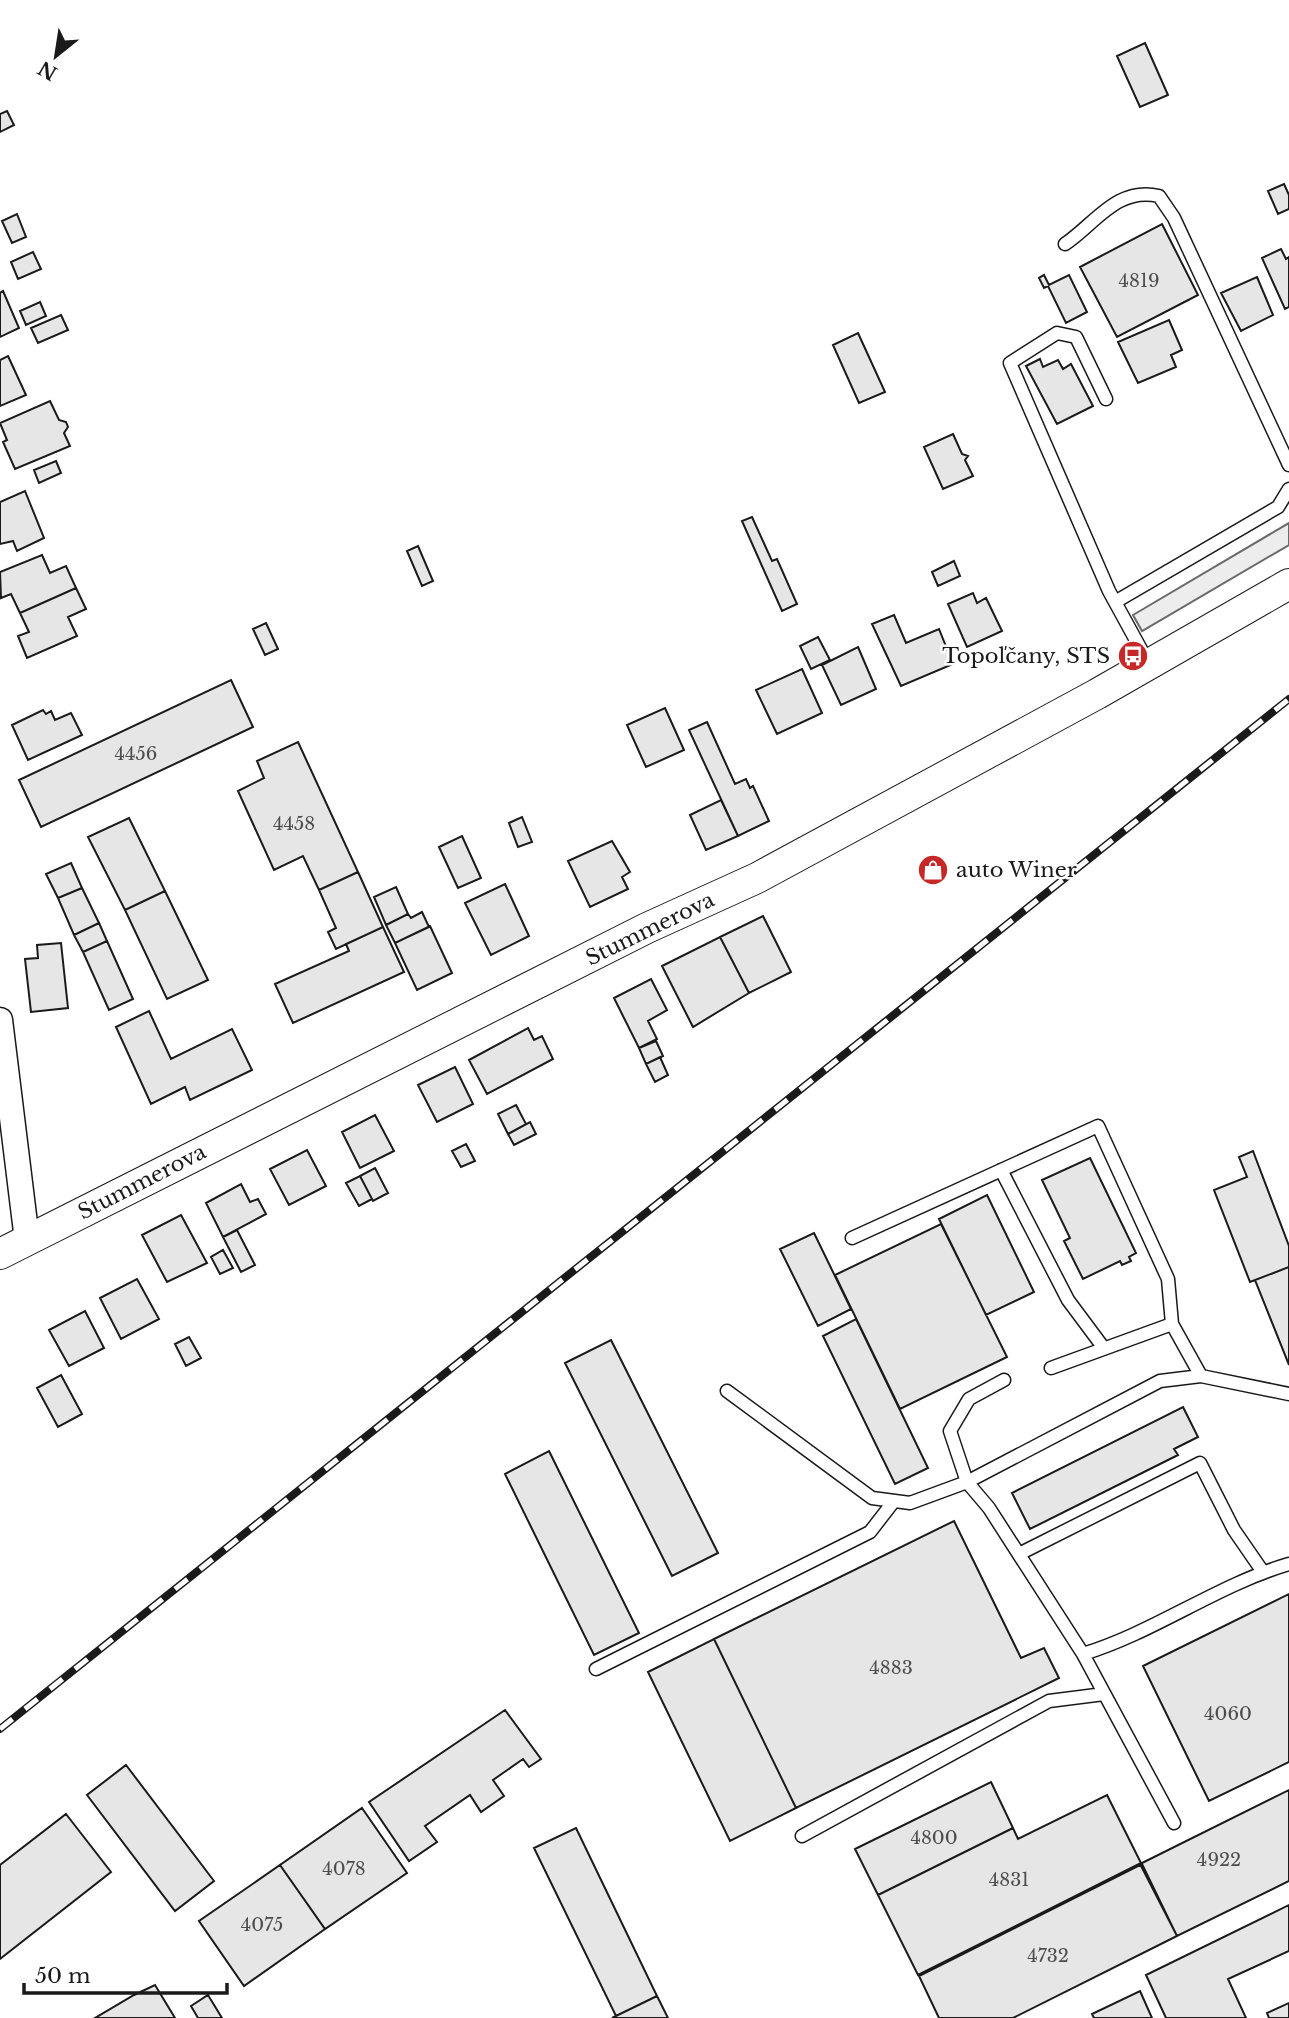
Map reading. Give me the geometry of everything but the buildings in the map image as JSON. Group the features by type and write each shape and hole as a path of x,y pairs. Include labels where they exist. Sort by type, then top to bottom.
{"street":[{"name":"Stummerova","path":"0,1254 647,928 757,878 1150,664 1289,584"},
{"path":"0,1020 27,1240"}],"lane":[{"path":"1065,244 1083,232 1104,210 1123,198 1145,193 1159,196 1174,218 1289,465"},
{"path":"1106,399 1076,337 1057,333 1010,363 1115,602 1150,664"},
{"path":"1115,602 1278,507 1289,489"},
{"path":"852,1238 1098,1126 1168,1279 1172,1324 1201,1376"},
{"path":"1001,1170 1068,1300 1103,1347"},
{"path":"1051,1368 1172,1324"},
{"path":"727,1391 872,1498 910,1503 967,1482 1160,1381 1201,1376 1289,1394"},
{"path":"1004,1380 969,1399 950,1431 967,1482 989,1508 1083,1654 1174,1823"},
{"path":"1019,1554 1200,1463 1234,1531 1263,1572"},
{"path":"596,1669 870,1532 894,1501"},
{"path":"1083,1654 1119,1643 1263,1572 1289,1564"},
{"path":"802,1836 1049,1701 1104,1694"}],"shaded area":[{"path":"1289,523 1289,545 1142,631 1133,615"}],"railway":[{"path":"0,1729 1289,699"}],"place":[{"name":"Topoľčany, STS","path":"1133,656"},
{"name":"auto Winer","path":"933,870"}]}
